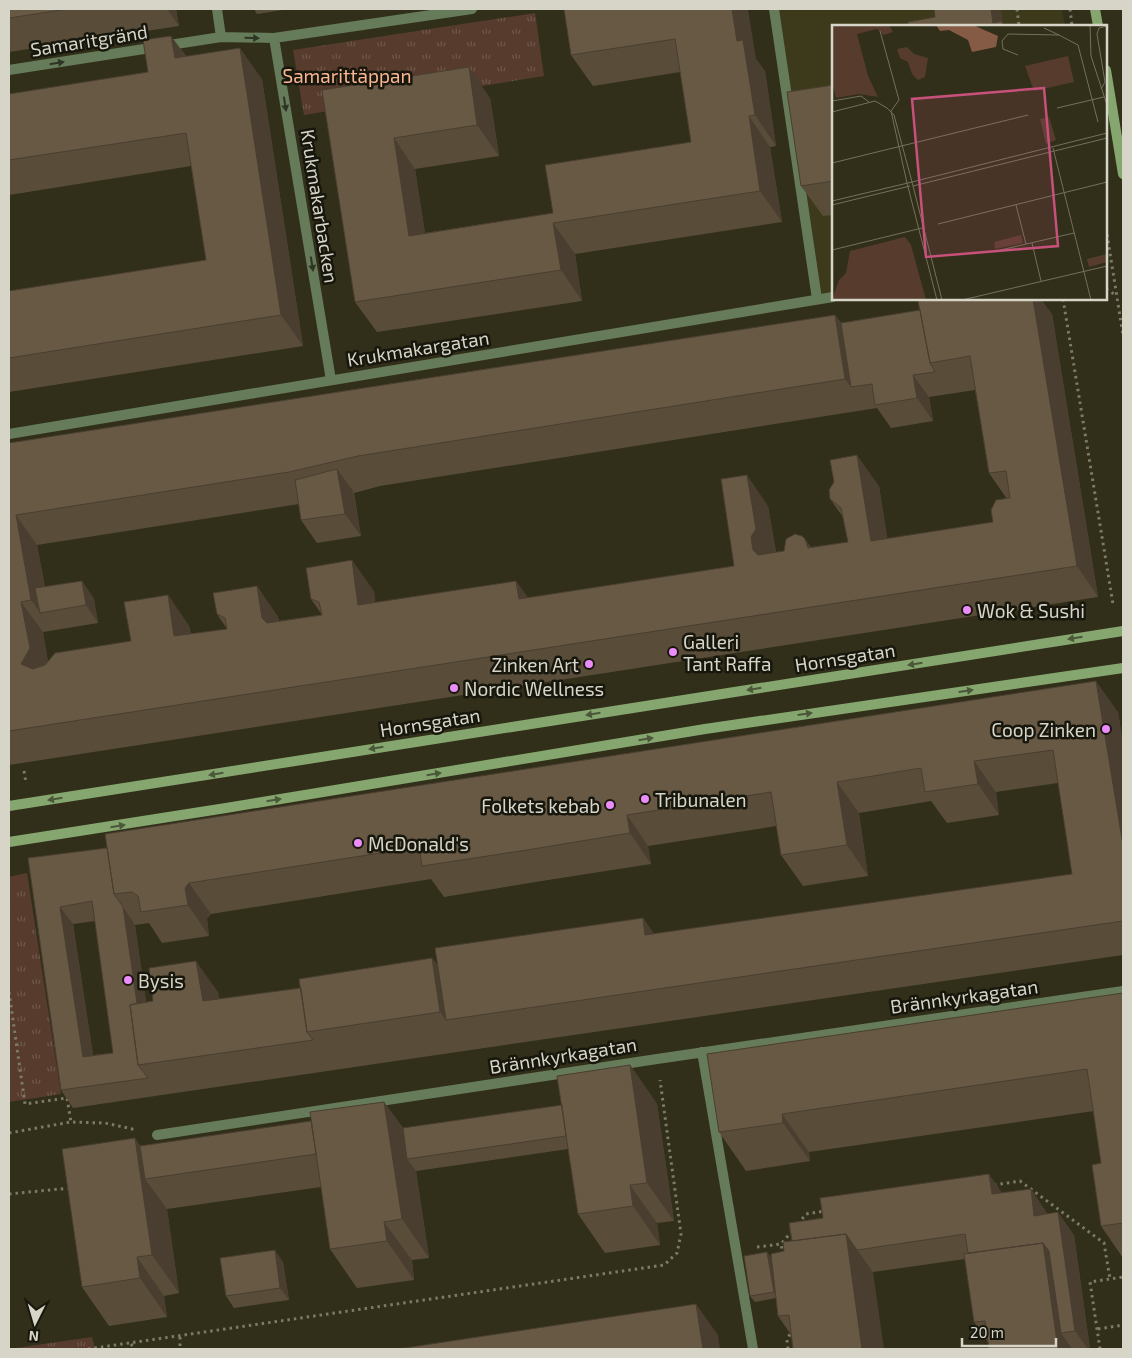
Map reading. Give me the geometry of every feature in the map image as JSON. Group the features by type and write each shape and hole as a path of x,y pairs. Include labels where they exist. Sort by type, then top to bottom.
{"street":[{"path":"217,9 221,37"},
{"name":"Samaritgränd","path":"9,70 221,37 274,38 472,9"},
{"path":"774,9 817,299"},
{"path":"1095,9 1098,25"},
{"name":"Krukmakarbacken","path":"274,38 331,380"},
{"path":"1107,76 1123,174"},
{"name":"Krukmakargatan","path":"9,434 832,297"},
{"name":"Hornsgatan","path":"9,806 1123,631"},
{"path":"9,842 705,729 1123,668"},
{"name":"Brännkyrkagatan","path":"157,1135 657,1058 1123,991"},
{"path":"702,1052 753,1349"}],"path":[{"path":"1016,9 1019,25"},
{"path":"1070,9 1072,25"},
{"path":"1107,234 1123,335"},
{"path":"1107,290 1117,296"},
{"path":"1063,300 1113,604"},
{"path":"9,992 24,1104 67,1098 71,1122"},
{"path":"88,1349 664,1265 677,1253 681,1234 657,1058"},
{"path":"9,1133 71,1122 105,1123 157,1135"},
{"path":"991,1186 1020,1181 1104,1243 1110,1279"},
{"path":"9,1194 76,1186"},
{"path":"784,1262 781,1244 806,1214 826,1211"},
{"path":"1100,1349 1090,1282 1123,1277"},
{"path":"788,1349 787,1340 794,1325"},
{"path":"1098,1329 1123,1326"},
{"path":"180,1336 180,1349"},
{"path":"130,1343 135,1349"}],"shaded area":[{"path":"769,9 1062,9 1065,25 832,25 832,300 815,302"}],"green space":[{"name":"Samarittäppan","path":"535,13 544,76 304,115 293,50"},
{"path":"27,873 61,1094 9,1102 9,877"},
{"path":"92,1337 95,1349 9,1349"}],"building":[{"path":"9,9 68,9 9,18"},
{"path":"564,9 732,9 737,41 743,40 755,115 749,116 760,191 553,223 561,270 355,302 322,90 469,67 477,125 394,138 409,236 553,213 545,165 691,142 675,39 571,55"},
{"path":"934,9 991,9 993,23 1002,21 1003,25 908,25 908,22 935,17"},
{"path":"171,36 175,58 240,48 281,315 9,358 9,291 206,260 186,133 9,160 9,94 148,72 143,40"},
{"path":"832,85 832,181 801,186 787,92"},
{"path":"1033,300 1077,566 9,731 9,443 835,315 845,379 358,456 289,472 16,515 31,600 21,602 30,648 21,664 33,669 45,665 55,653 131,641 124,602 168,595 174,636 227,629 225,618 217,614 213,593 257,586 262,618 267,623 322,615 319,602 311,599 306,568 352,560 358,605 516,581 519,599 734,566 721,479 747,475 756,529 751,537 753,550 758,555 784,551 786,539 795,534 805,539 808,548 848,542 841,508 830,499 829,490 834,482 830,460 857,455 871,541 993,522 991,510 996,500 1010,498 1006,471 989,473 970,356 930,363 918,301"},
{"path":"920,310 930,363 935,372 913,375 917,398 875,405 872,384 851,387 841,323"},
{"path":"337,469 345,514 301,520 295,480"},
{"path":"82,581 86,605 40,613 35,588"},
{"path":"1096,681 1123,845 1123,921 446,1020 435,948 643,918 645,935 1072,874 1053,750 974,761 978,784 925,792 921,768 837,782 847,845 781,855 771,792 627,815 630,833 527,850 422,866 419,847 189,883 185,888 188,905 141,912 138,896 132,892 114,894 105,834"},
{"path":"107,848 114,894 123,907 137,1003 130,1005 138,1065 148,1078 61,1090 28,858","holes":["92,901 113,1053 83,1057 60,907"]},
{"path":"432,958 440,1012 307,1032 299,979"},
{"path":"196,961 203,1001 301,988 307,1032 313,1040 138,1065 130,1005 153,1001 149,968"},
{"path":"1123,993 1123,1223 1101,1226 1092,1165 1101,1163 1087,1069 782,1114 783,1123 719,1132 707,1054"},
{"path":"630,1065 647,1183 630,1185 633,1206 578,1214 557,1076"},
{"path":"384,1102 402,1219 384,1222 387,1241 330,1249 310,1112"},
{"path":"562,1105 566,1136 407,1159 403,1128"},
{"path":"311,1121 316,1154 145,1179 140,1146"},
{"path":"135,1138 152,1255 137,1257 140,1278 82,1287 62,1149"},
{"path":"989,1174 992,1194 1031,1189 1034,1216 1058,1212 1075,1331 1061,1333 1049,1251 1043,1243 968,1253 965,1234 857,1250 846,1234 792,1241 789,1223 823,1218 820,1198"},
{"path":"846,1234 862,1349 793,1349 789,1315 778,1316 771,1254 784,1251 783,1242"},
{"path":"1043,1243 1058,1349 989,1349 985,1321 974,1322 964,1254"},
{"path":"275,1250 280,1288 226,1296 220,1258"},
{"path":"767,1252 774,1292 750,1296 744,1256"},
{"path":"696,1304 703,1349 398,1349"}],"place":[{"name":"Wok & Sushi","path":"967,610"},
{"name":"Galleri Tant Raffa","path":"673,652"},
{"name":"Zinken Art","path":"589,664"},
{"name":"Nordic Wellness","path":"454,688"},
{"name":"Coop Zinken","path":"1106,729"},
{"name":"Tribunalen","path":"645,799"},
{"name":"Folkets kebab","path":"610,805"},
{"name":"McDonald's","path":"358,843"},
{"name":"Bysis","path":"128,980"}]}
